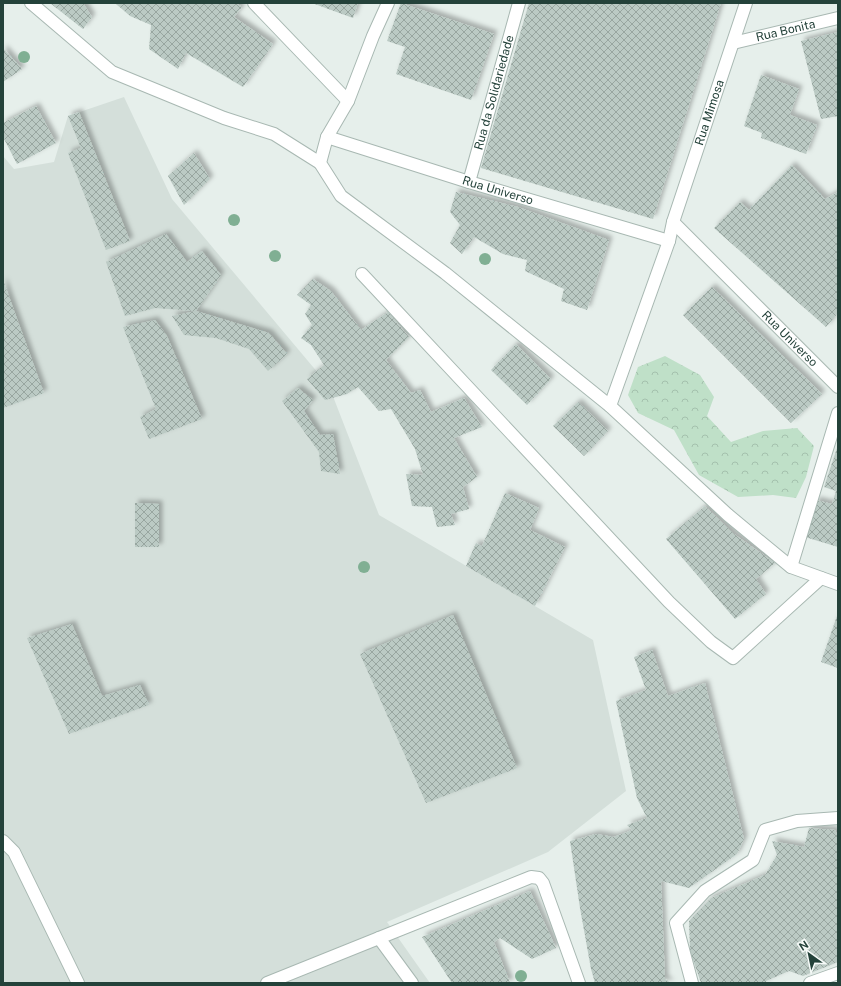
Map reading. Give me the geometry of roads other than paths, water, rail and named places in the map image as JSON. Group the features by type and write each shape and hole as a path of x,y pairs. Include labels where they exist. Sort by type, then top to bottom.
{"street":[{"path":"31,3 112,72 224,118 274,134 320,163 341,196 445,273 610,406 728,515 791,566 838,584"},
{"path":"254,3 348,101"},
{"path":"320,163 327,137 348,101 373,36 388,3"},
{"name":"Rua da Solidariedade","path":"469,182 519,3"},
{"name":"Rua Mimosa","path":"610,406 669,241 673,222 746,3"},
{"name":"Rua Bonita","path":"733,43 838,18"},
{"name":"Rua Universo","path":"327,137 469,182 669,241"},
{"name":"Rua Universo","path":"673,222 838,387"},
{"path":"362,274 669,602 711,642 733,658 821,578"},
{"path":"791,566 838,413"},
{"path":"692,983 676,923 705,891 753,860 765,830 797,821 838,818"},
{"path":"3,841 14,852 78,983"},
{"path":"267,983 531,877 538,878 543,883 580,983"},
{"path":"379,938 412,983"},
{"path":"810,983 838,972"}]}
